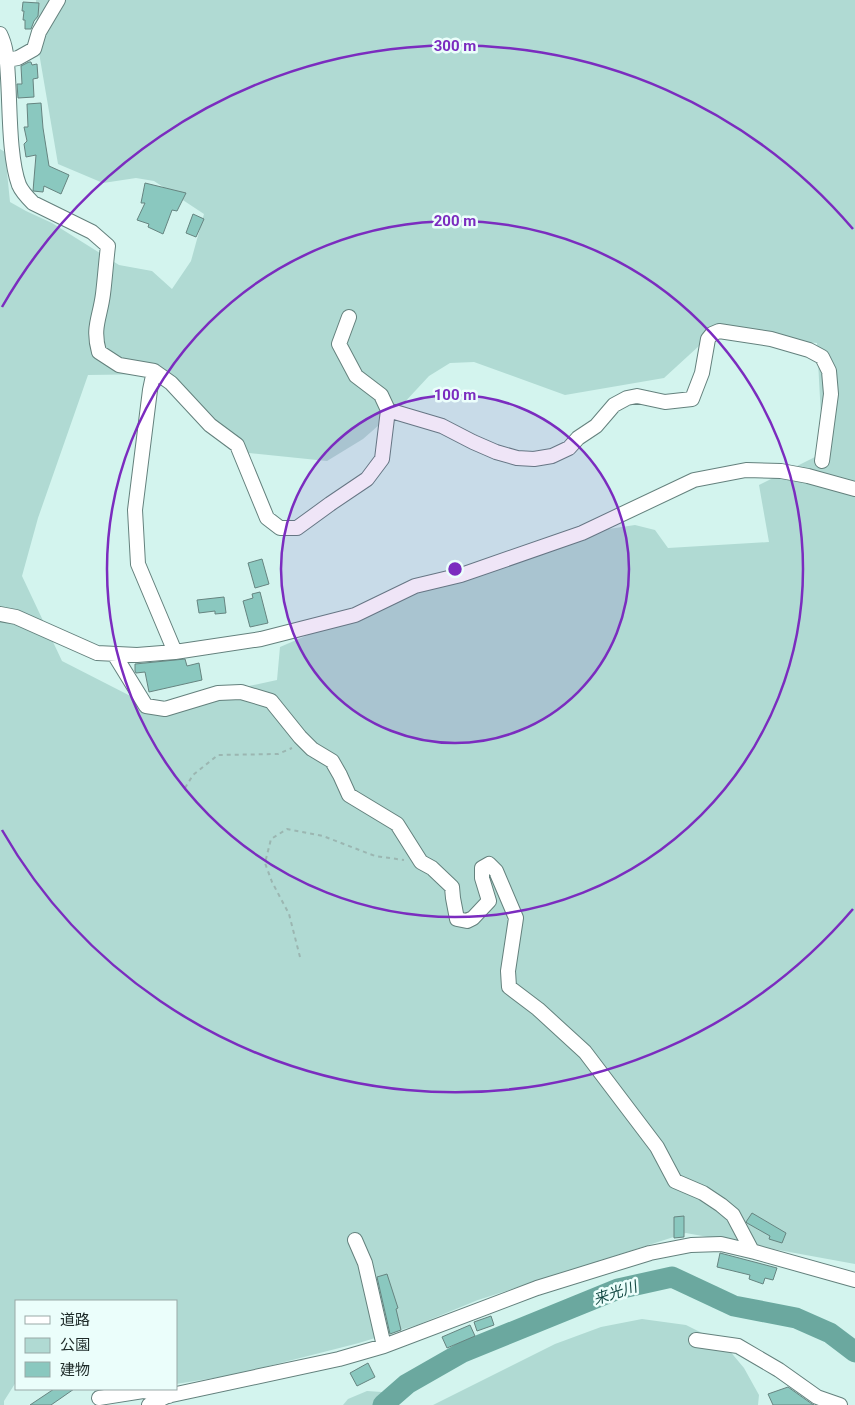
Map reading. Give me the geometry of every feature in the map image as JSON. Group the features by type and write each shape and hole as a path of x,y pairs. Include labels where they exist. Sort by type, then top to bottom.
{"street":[{"path":"7,60 18,58 34,49 39,32 58,0"},
{"path":"0,34 5,45 7,60 5,128 19,186 25,196 33,203 92,232 108,246 103,296 95,327 99,352 119,366 154,371 171,384 210,425 237,445 267,518 280,528 298,528 367,480 382,459 388,410 381,395 356,376 339,344 349,317"},
{"path":"388,410 442,426 473,442 510,456 534,459 552,456 569,448 578,438 596,426 614,405 627,398 637,396 665,402 692,399 702,373 708,339 712,334 720,332 771,339 809,350 822,357 829,371 831,394 822,461"},
{"path":"154,371 135,510 138,564 175,652"},
{"path":"0,614 16,617 97,653 137,655 175,652 261,639 355,615 415,586 461,575 582,533 694,480 746,470 782,471 855,489"},
{"path":"114,654 146,706 166,709 218,693 241,692 271,701 306,743 332,761 349,795 397,824 421,862 432,868 452,887 452,898 457,919 467,921 473,918 488,901 482,878 482,868 489,864 496,871 516,918 508,971 509,987 538,1009 585,1052 651,1139 675,1181 702,1193 733,1215 752,1251"},
{"path":"355,1240 365,1263 384,1346"},
{"path":"149,1405 169,1396 339,1359 384,1346 537,1288 650,1253 691,1246 721,1244 855,1280"},
{"path":"696,1340 738,1346 779,1370 817,1397 840,1405"},
{"path":"98,1398 143,1391 169,1396"}],"path":[{"path":"185,788 193,775 218,755 278,754 306,743"},
{"path":"300,957 289,914 272,882 265,863 271,839 287,829 323,836 375,856 421,862"}],"green space":[{"path":"36,0 855,0 855,1264 686,1233 478,1300 417,1325 359,1343 233,1375 178,1384 178,1300 15,1300 15,1384 4,1401 4,1405 0,1405 0,149 5,152 10,202 52,223 119,265 152,271 172,289 191,261 204,214 154,181 136,178 103,183 58,164 37,41","holes":["712,334 817,343 823,453 759,485 769,542 668,548 655,530 635,525 582,533 373,607 280,647 277,680 152,707 62,661 22,576 38,518 88,375 158,374 240,452 327,461 363,439 403,404 429,376 450,363 474,362 565,395 664,378"]},
{"path":"642,1319 686,1325 724,1344 744,1368 759,1395 758,1405 433,1405 555,1344 601,1327"},
{"path":"367,1391 382,1392 384,1398 379,1405 343,1405 348,1399"}],"building":[{"path":"23,2 39,3 38,16 31,29 25,29 24,11 22,11"},
{"path":"29,62 32,65 37,64 38,78 33,79 34,97 18,98 17,84 22,84 21,66"},
{"path":"41,103 49,166 69,175 61,194 44,186 43,192 33,191 36,155 26,157 24,144 27,141 24,127 28,127 27,104"},
{"path":"145,183 186,193 177,211 172,210 163,234 148,227 149,224 137,220 145,203 141,203"},
{"path":"193,214 204,219 196,237 186,233"},
{"path":"262,559 269,584 255,588 248,563"},
{"path":"260,592 268,623 250,627 243,601 253,598 252,594"},
{"path":"224,597 226,613 215,614 215,611 199,613 197,600"},
{"path":"185,659 187,666 199,663 202,680 149,692 145,672 136,673 135,671 135,664"},
{"path":"752,1213 786,1233 782,1243 769,1239 770,1236 746,1222"},
{"path":"684,1216 684,1237 674,1238 674,1217"},
{"path":"720,1253 777,1268 773,1280 765,1278 763,1284 749,1279 750,1275 717,1267"},
{"path":"387,1274 398,1308 396,1309 401,1330 390,1334 377,1277"},
{"path":"491,1316 494,1325 477,1331 474,1322"},
{"path":"470,1325 475,1336 447,1348 442,1337"},
{"path":"368,1363 375,1377 357,1386 350,1373"},
{"path":"788,1387 814,1405 773,1405 768,1394"},
{"path":"52,1390 73,1390 51,1405 30,1405"}],"waterway":[{"name":"来光川","path":"383,1405 407,1384 463,1352 618,1289 672,1277 734,1306 796,1318 830,1333 855,1352"}]}
